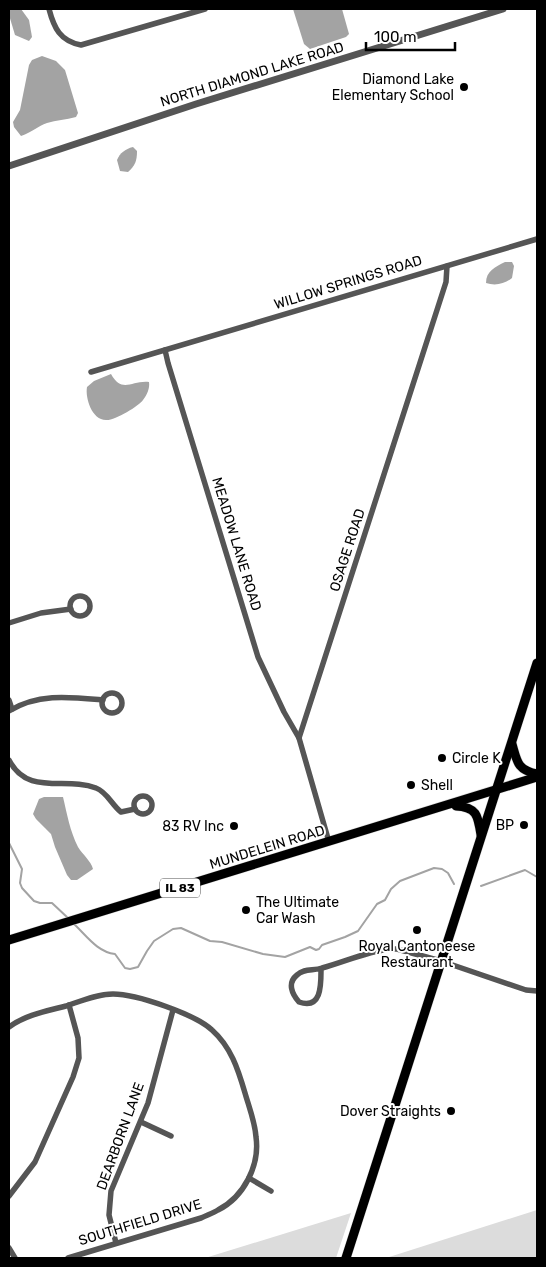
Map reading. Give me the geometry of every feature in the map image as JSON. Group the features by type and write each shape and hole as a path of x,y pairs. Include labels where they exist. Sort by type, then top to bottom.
{"main road":[{"path":"346,1258 537,663"},
{"path":"512,743 521,768 537,775"},
{"name":"MUNDELEIN ROAD","path":"13,939 448,806 537,775"},
{"path":"448,806 466,807 472,810 477,816 481,838"}],"street":[{"path":"49,9 58,33 70,42 85,45 205,9"},
{"name":"NORTH DIAMOND LAKE ROAD","path":"9,166 196,104 503,9"},
{"name":"WILLOW SPRINGS ROAD","path":"91,372 537,239"},
{"name":"OSAGE ROAD","path":"299,738 446,282 447,266"},
{"name":"MEADOW LANE ROAD","path":"166,350 168,363 258,657 284,712 299,738"},
{"path":"9,623 41,613 70,609"},
{"path":"9,700 10,710 51,696 103,700"},
{"path":"299,738 329,842"},
{"path":"9,760 15,769 34,782 68,783 96,787 121,812 135,809"},
{"path":"321,969 320,991 317,998 306,1004 299,1002 291,990 294,977 306,970 321,969 335,963 389,949 442,961 526,990 537,991"},
{"name":"SOUTHFIELD DRIVE","path":"9,1027 24,1018 96,996 114,994 133,996 199,1020 223,1040 232,1054 254,1125 257,1139 254,1164 240,1192 219,1210 201,1218 68,1258"},
{"path":"9,1196 36,1162 74,1077 78,1058 78,1038 69,1004"},
{"name":"DEARBORN LANE","path":"116,1243 109,1214 111,1191 148,1103 173,1010"},
{"path":"141,1122 171,1136"},
{"path":"248,1178 271,1191"},
{"path":"9,1248 15,1258"}],"shaded area":[{"path":"9,9 21,9 29,20 32,37 29,41 15,35"},
{"path":"293,9 342,9 349,34 346,37 310,49 304,44"},
{"path":"42,56 56,61 65,70 78,113 76,117 47,123 21,136 14,127 13,122 20,110 29,65 32,60"},
{"path":"133,147 137,151 134,165 128,172 120,171 118,158 123,152"},
{"path":"505,262 512,262 514,266 512,278 500,284 486,283 489,272"},
{"path":"111,374 115,380 123,385 149,382 149,387 141,403 120,416 106,420 97,416 90,408 87,387 94,381"},
{"path":"44,797 63,797 75,841 92,866 93,869 77,880 71,880 67,875 51,834 33,814 39,799"},
{"path":"537,1210 537,1258 386,1258"},
{"path":"351,1213 336,1258 205,1258"}],"waterway":[{"path":"9,843 22,869 20,883 22,888 34,901 52,903 68,918"},
{"path":"73,923 87,938 103,950 115,954 125,968 130,969 138,967 154,941 173,929 181,928 210,941 222,942 263,954 285,957 310,947 316,950 319,949 322,945 358,931 377,904 385,900 391,889 400,881 434,868 442,869 448,873 454,884"},
{"path":"481,886 525,870 537,877"}],"place":[{"name":"Diamond Lake Elementary School","path":"464,87"},
{"name":"Circle K","path":"442,758"},
{"name":"Shell","path":"411,785"},
{"name":"BP","path":"524,825"},
{"name":"83 RV Inc","path":"234,826"},
{"name":"The Ultimate Car Wash","path":"246,910"},
{"name":"Royal Cantoneese Restaurant","path":"417,930"},
{"name":"Dover Straights","path":"451,1111"}]}
